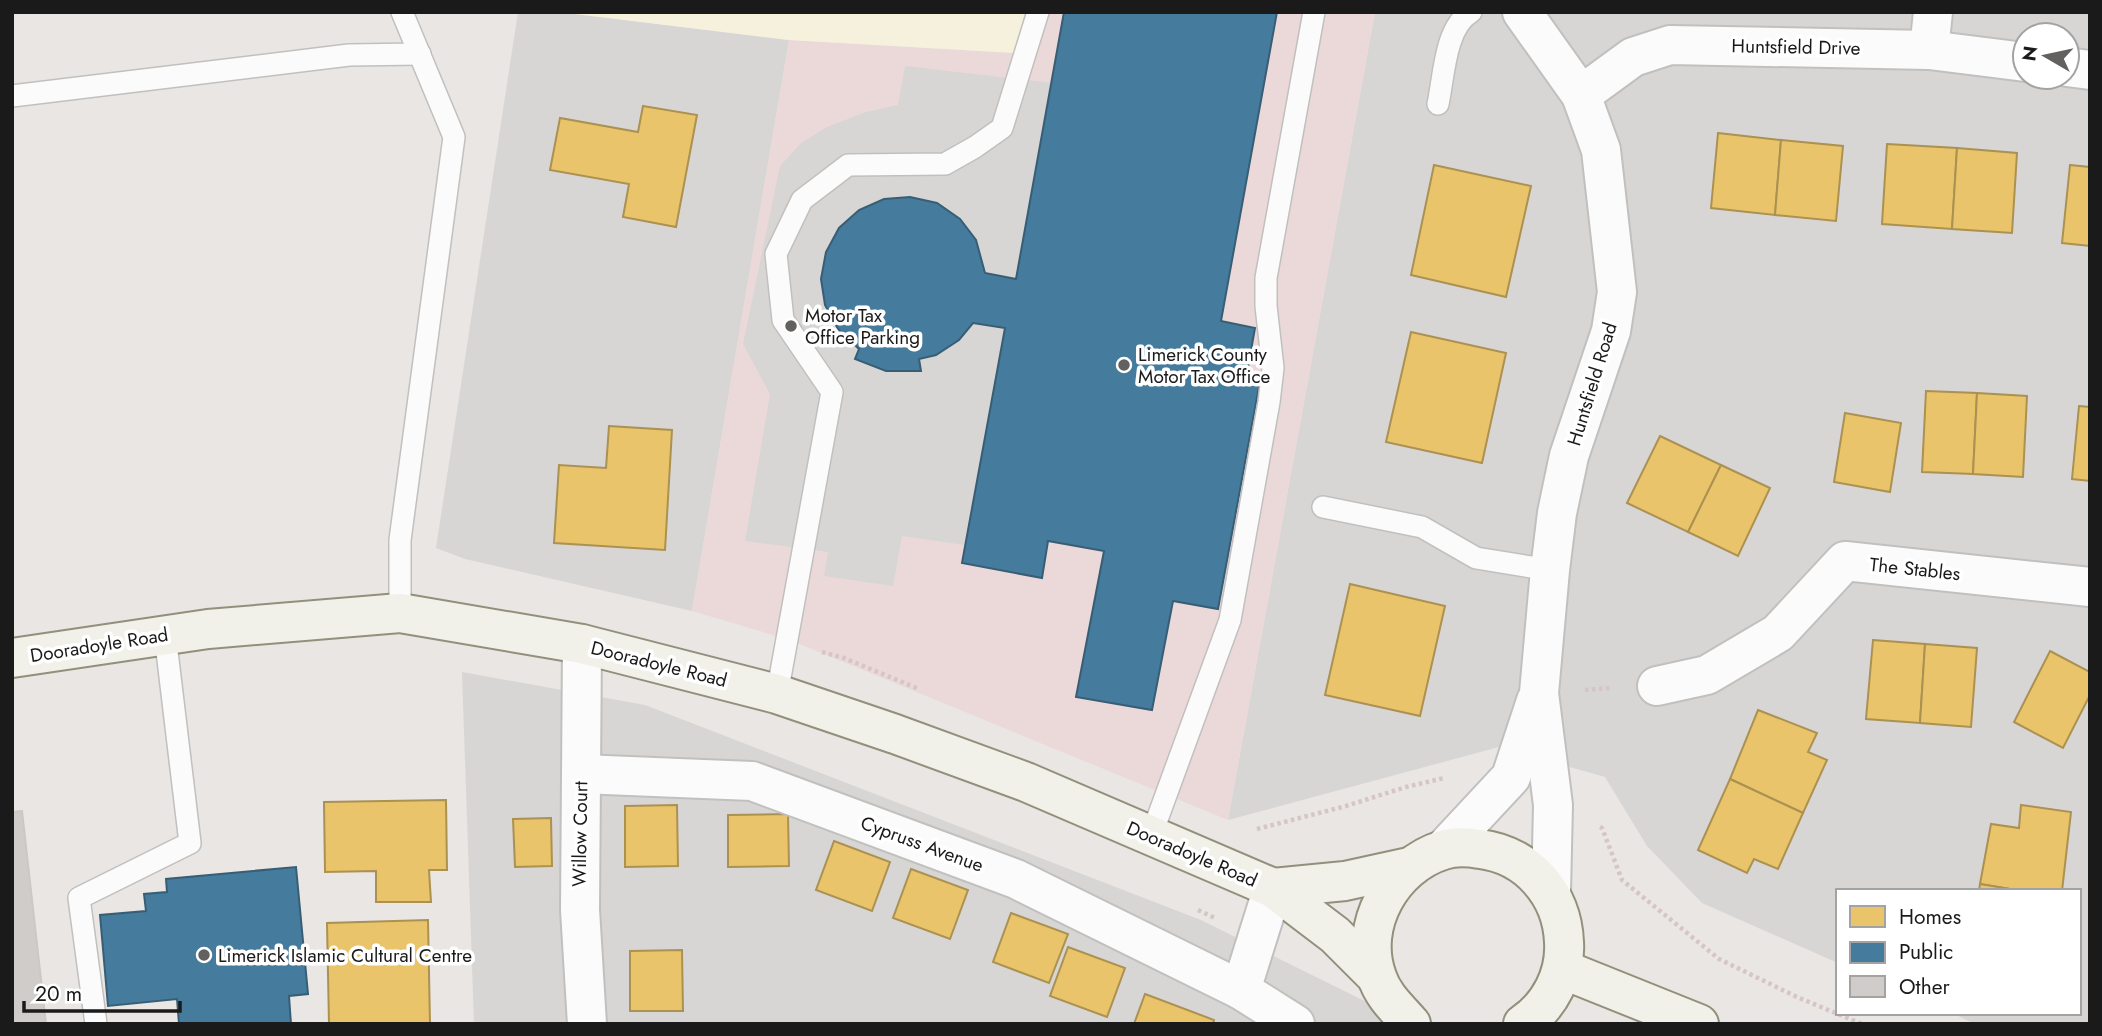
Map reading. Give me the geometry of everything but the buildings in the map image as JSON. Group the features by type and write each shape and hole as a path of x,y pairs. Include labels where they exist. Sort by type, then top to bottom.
{"main road":[{"name":"Dooradoyle Road","path":"12,658 208,629 400,613 582,644 777,694 895,734 1026,782 1273,888 1335,934 1390,1005"},
{"path":"1390,1005 1371,938 1374,920 1395,880 1409,867 1443,850 1465,847 1498,851 1528,867 1551,892 1563,924 1565,958 1562,969 1549,998 1532,1018 1523,1024"},
{"name":"Dooradoyle Road","path":"1273,888 1345,881 1409,867"},
{"path":"1562,969 1688,1022"}],"street":[{"name":"Huntsfield Road","path":"1522,12 1581,95 1601,149 1617,292 1611,331 1569,456 1557,513 1550,570 1539,693 1553,805 1551,892"},
{"path":"1929,50 1933,12"},
{"name":"Huntsfield Drive","path":"1581,95 1633,57 1670,46 1929,50 2011,60"},
{"name":"The Stables","path":"1657,686 1707,675 1778,633 1845,561 2090,587"},
{"name":"Willow Court","path":"582,644 580,910 587,1024"},
{"name":"Huntsfield Road","path":"1443,850 1511,776 1539,693"},
{"name":"Cypruss Avenue","path":"581,774 751,781 1016,879 1241,990 1294,1024"},
{"path":"1241,990 1273,888"}],"lane":[{"path":"400,613 400,540 454,136 402,12"},
{"path":"777,694 832,392 783,320 776,254 802,200 848,165 945,164 1002,128 1038,12"},
{"path":"1151,836 1230,620 1273,368 1266,306 1266,278 1314,12"},
{"path":"1438,104 1454,28 1471,12"},
{"path":"12,96 349,55 420,54"},
{"path":"1323,507 1422,527 1476,558 1550,570"},
{"path":"96,1024 79,898 190,842 165,635"}],"path":[{"path":"1539,693 1657,686"},
{"path":"1249,829 1263,829 1406,787 1455,776"},
{"path":"1592,823 1602,828 1622,880 1719,958 1836,1013"},
{"path":"1840,1015 1862,1024"}],"shaded area":[{"path":"518,12 559,12 789,40 692,611 465,559 436,548"},
{"path":"559,12 1025,12 1015,53 789,40"},
{"path":"1025,12 1375,12 1228,820 790,640 692,611 789,40 1014,53"},
{"path":"1375,12 2090,12 2090,1024 1975,1024 1956,1015 2081,1015 2081,889 1836,889 1836,962 1702,903 1647,846 1605,777 1499,747 1228,820"},
{"name":"Motor Tax Office Parking","path":"905,66 1052,83 1016,279 985,273 976,240 960,219 884,199 859,210 839,228 826,252 821,279 825,305 838,329 859,349 856,359 886,371 920,371 919,359 936,355 959,341 973,323 1005,328 965,545 902,536 893,586 824,576 828,552 745,541 770,394 743,344 780,166 801,143 827,127 866,112 898,105"},
{"path":"462,672 645,705 1201,920 1411,1024 474,1024"}],"place":[{"name":"Motor Tax Office Parking","path":"791,326"},
{"name":"Limerick County Motor Tax Office","path":"1124,365"},
{"name":"Limerick Islamic Cultural Centre","path":"204,955"}]}
